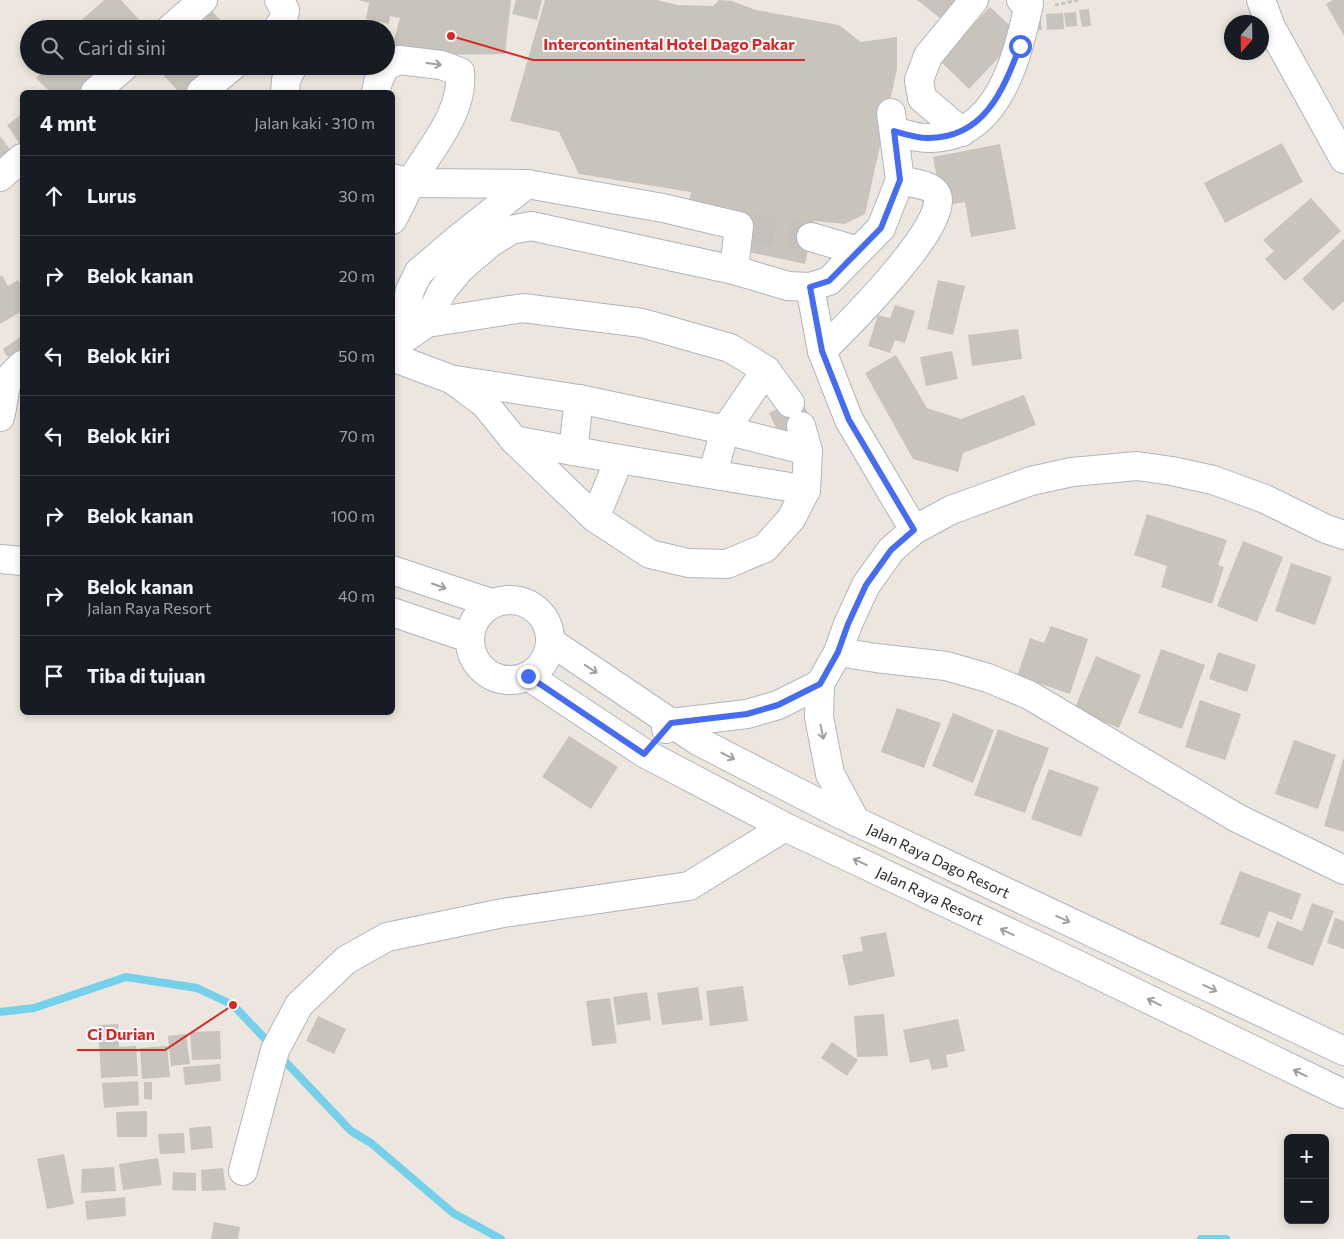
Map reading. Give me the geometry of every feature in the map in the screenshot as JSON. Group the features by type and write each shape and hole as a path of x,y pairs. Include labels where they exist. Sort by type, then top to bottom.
{"street":[{"path":"181,20 204,0"},
{"path":"279,0 285,10 283,20"},
{"path":"962,132 922,98 919,80 928,56 974,0"},
{"path":"397,347 427,323 442,291 460,268 490,242 511,230 532,226 734,270 788,286 810,287 829,281 881,228 900,180 892,122 926,138 943,137 962,132 985,115 1007,79 1020,46 1029,4 1022,0"},
{"path":"1261,0 1271,27 1344,159"},
{"path":"395,62 399,60 441,65 460,72 461,86 454,110 402,180 395,208"},
{"path":"97,90 115,75"},
{"path":"203,90 222,75"},
{"path":"285,90 288,75"},
{"path":"376,90 382,75"},
{"path":"0,177 20,160"},
{"path":"402,180 528,184 663,208 743,226 734,270"},
{"path":"822,351 875,296 911,252 932,222 939,203 937,194 931,188 900,180"},
{"path":"397,347 410,290 420,272 459,238 528,184"},
{"path":"811,237 858,251"},
{"path":"810,287 822,351 849,420 914,530"},
{"path":"397,347 453,380 485,404 514,440 595,518 650,554 688,563 727,564 765,548 791,519 806,490 800,427 766,370 730,348 642,323 523,308 427,323"},
{"path":"0,417 4,384 11,374 20,367"},
{"path":"713,473 724,430 766,370"},
{"path":"453,380 579,399 724,430 800,427"},
{"path":"573,451 579,399"},
{"path":"514,440 620,460 713,473 806,490"},
{"path":"595,518 620,460"},
{"path":"856,822 830,774 819,717 820,684 838,652 848,624 866,585 891,550 914,530 951,510 1031,481 1072,472 1137,466 1214,480 1265,499 1326,529 1344,535"},
{"path":"0,559 20,561"},
{"path":"395,571 491,603"},
{"path":"514,599 536,608 544,617 549,628 550,642 547,655 540,667 528,676 515,680 501,679 488,674 478,664 471,652 470,638 473,624 480,612 491,603 514,599"},
{"path":"395,613 470,638"},
{"name":"Jalan Raya Dago Resort","path":"550,642 698,741 856,822 1344,1051"},
{"path":"838,652 946,666 988,678 1028,695 1237,818 1344,870"},
{"name":"Jalan Raya Resort","path":"528,676 644,754 785,827 1076,964 1344,1094"},
{"path":"644,754 671,723 747,714 778,705 820,684"},
{"path":"244,1171 275,1050 299,1005 346,960 387,937 502,913 689,886 785,827"}],"building":[{"path":"104,0 121,0 140,20 82,20"},
{"path":"358,0 511,0 505,54 395,53 395,36 400,18 390,16 390,20 366,19 369,3"},
{"path":"516,0 542,0 537,20 512,14"},
{"path":"545,0 657,0 678,5 713,6 719,0 732,1 756,10 839,25 861,42 897,37 897,69 865,214 845,224 814,221 805,264 744,251 748,216 725,207 723,216 688,207 691,192 579,174 559,132 510,121"},
{"path":"917,0 955,0 940,18"},
{"path":"1333,0 1344,0 1344,36 1326,4"},
{"path":"990,7 1020,35 969,89 939,60"},
{"path":"1089,9 1091,26 1082,27 1079,10"},
{"path":"212,11 220,20 202,20"},
{"path":"1076,12 1077,26 1066,27 1064,13"},
{"path":"1040,13 1042,30 1031,31"},
{"path":"1063,13 1064,29 1047,30 1046,14"},
{"path":"39,75 102,75 84,90 48,90 36,78"},
{"path":"163,75 205,75 188,90 177,90"},
{"path":"20,115 20,144 7,125"},
{"path":"0,136 15,156 0,166"},
{"path":"1282,143 1303,182 1225,223 1204,183"},
{"path":"1000,144 1016,229 971,237 965,202 942,206 933,157"},
{"path":"1311,198 1341,231 1285,281 1265,259 1274,251 1263,240"},
{"path":"1344,239 1344,301 1333,311 1302,279"},
{"path":"2,275 8,286 18,280 20,284 20,312 0,324 0,277"},
{"path":"938,280 965,286 953,335 927,329"},
{"path":"895,305 915,311 905,343 895,340 890,353 868,346 878,315 890,318"},
{"path":"1018,329 1022,359 972,366 968,335"},
{"path":"20,337 20,364 14,368 3,349"},
{"path":"952,351 958,379 926,386 920,357"},
{"path":"896,355 927,408 961,419 1024,395 1036,425 963,453 958,472 913,459 865,373"},
{"path":"800,398 812,421 780,436 769,413"},
{"path":"1147,514 1227,540 1218,565 1224,567 1212,604 1161,587 1167,566 1134,555"},
{"path":"1243,541 1283,557 1257,622 1217,606"},
{"path":"1291,563 1332,577 1315,625 1275,611"},
{"path":"1051,626 1088,639 1070,694 1017,676 1030,638 1044,643"},
{"path":"1161,649 1205,665 1182,729 1138,713"},
{"path":"1218,652 1256,665 1247,692 1209,679"},
{"path":"1096,656 1141,675 1119,728 1074,710"},
{"path":"1200,700 1241,714 1225,760 1185,747"},
{"path":"897,708 941,723 924,768 881,752"},
{"path":"953,713 994,730 973,783 932,766"},
{"path":"998,729 1049,748 1025,813 974,795"},
{"path":"569,736 618,767 591,809 542,777"},
{"path":"1294,740 1336,755 1318,809 1275,794"},
{"path":"1344,759 1344,832 1324,826"},
{"path":"1049,769 1099,787 1081,837 1031,819"},
{"path":"1240,871 1301,894 1292,920 1269,911 1259,938 1220,924"},
{"path":"1312,903 1334,911 1313,966 1267,948 1277,921 1302,931"},
{"path":"1335,918 1344,921 1344,949 1327,943"},
{"path":"886,932 895,976 849,986 842,955 863,951 860,937"},
{"path":"743,986 748,1021 710,1026 706,991"},
{"path":"698,987 703,1020 662,1025 657,993"},
{"path":"647,992 651,1020 617,1025 613,997"},
{"path":"610,998 617,1043 592,1046 586,1001"},
{"path":"884,1014 888,1056 857,1057 854,1016"},
{"path":"318,1016 346,1029 334,1054 306,1041"},
{"path":"958,1019 965,1051 946,1055 948,1067 932,1070 929,1059 910,1063 903,1030"},
{"path":"118,1024 119,1047 136,1046 138,1076 101,1078 98,1025"},
{"path":"220,1031 221,1059 192,1060 190,1032"},
{"path":"186,1034 190,1064 171,1066 168,1036"},
{"path":"832,1042 858,1060 847,1076 821,1058"},
{"path":"167,1046 170,1077 142,1079 140,1048"},
{"path":"220,1064 221,1081 185,1085 183,1067"},
{"path":"138,1081 139,1105 104,1108 102,1083"},
{"path":"144,1082 152,1082 152,1100 144,1099"},
{"path":"147,1111 147,1137 117,1137 116,1112"},
{"path":"211,1126 213,1148 191,1150 189,1128"},
{"path":"184,1133 185,1153 160,1154 158,1134"},
{"path":"64,1154 74,1204 47,1209 37,1159"},
{"path":"158,1158 162,1185 123,1190 119,1164"},
{"path":"114,1167 116,1191 81,1193 82,1169"},
{"path":"223,1168 226,1190 202,1191 201,1170"},
{"path":"173,1172 196,1173 196,1191 172,1190"},
{"path":"125,1197 126,1216 87,1220 85,1201"},
{"path":"214,1222 240,1227 238,1239 211,1239"}],"waterway":[{"path":"0,1012 34,1008 126,977 197,988 233,1005 271,1045"},
{"path":"280,1056 351,1131 371,1143 453,1213 501,1239"},
{"path":"1201,1239 1226,1239"}],"tunnel":[{"path":"747,227 811,237"}],"place":[{"name":"Intercontinental Hotel Dago Pakar","path":"451,36"},
{"name":"Ci Durian","path":"233,1005"}],"route":[{"path":"528,676 644,754 671,723 747,714 778,705 820,684 838,652 848,624 866,585 891,550 914,530 849,420 822,351 810,287 829,281 881,228 900,180 894,131 926,138 943,137 962,132 985,115 1007,79 1020,46"}]}
